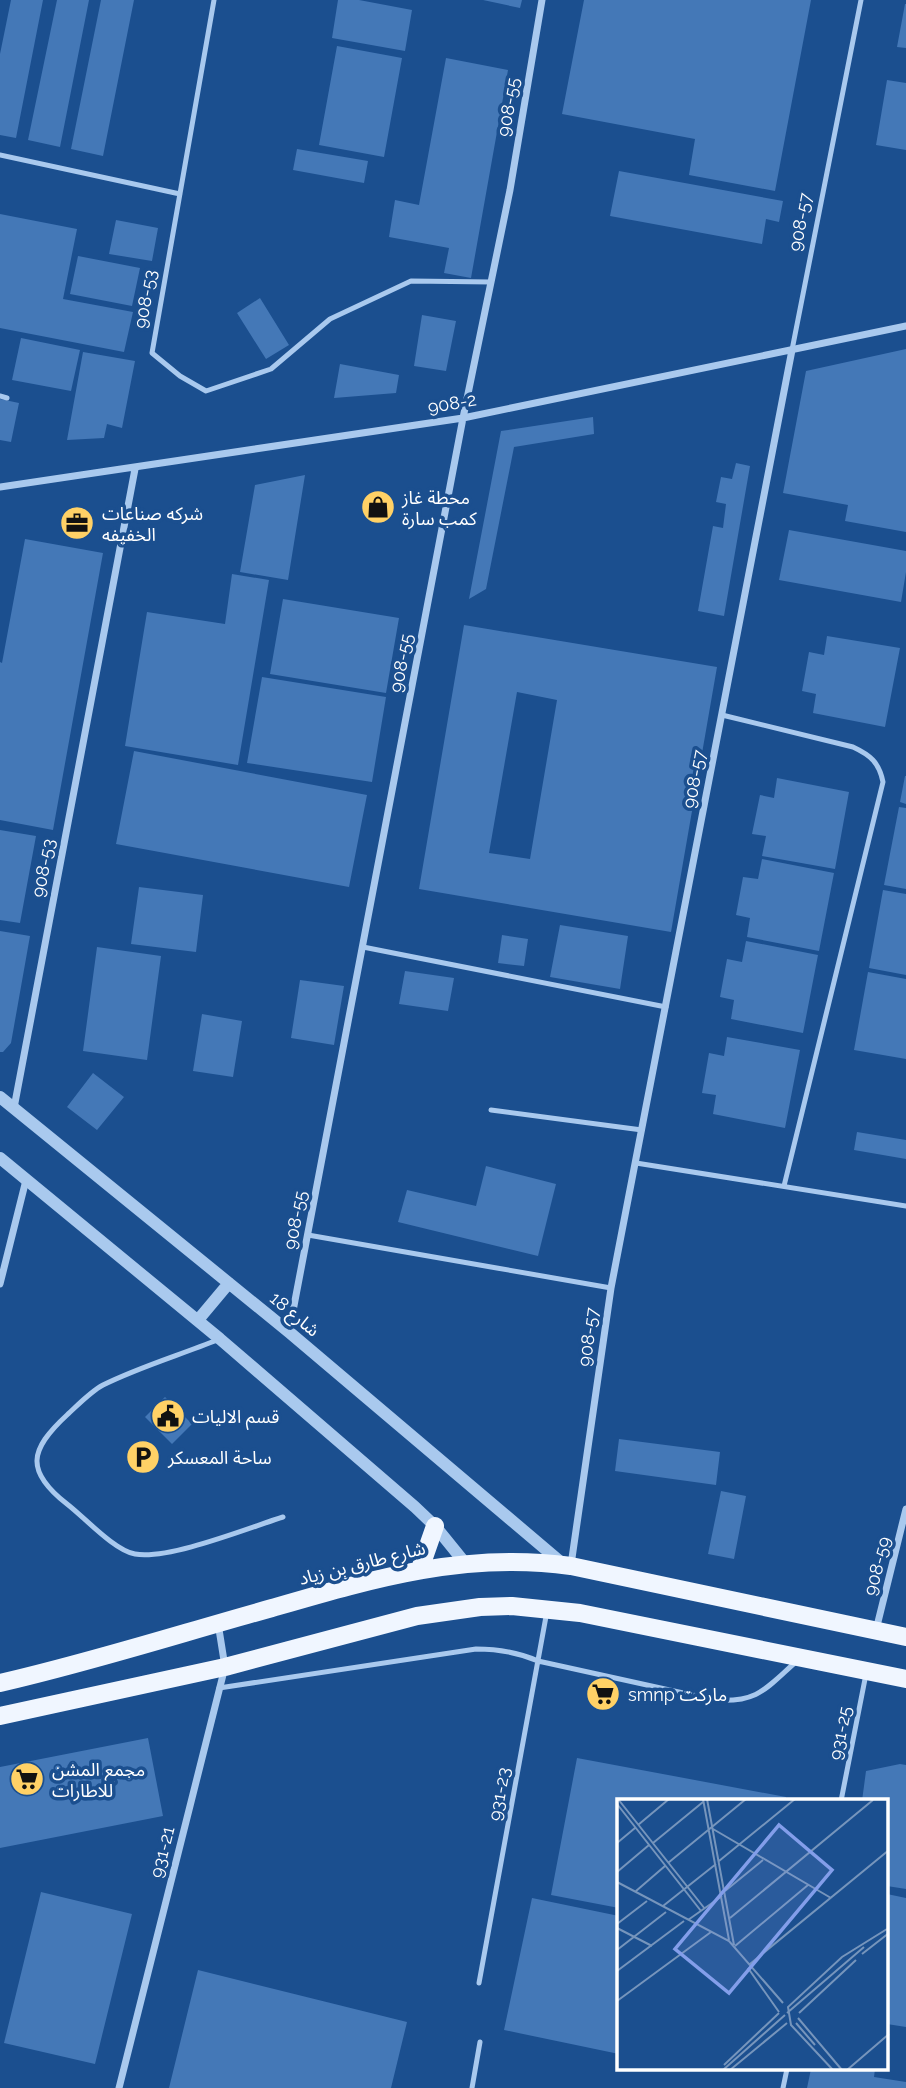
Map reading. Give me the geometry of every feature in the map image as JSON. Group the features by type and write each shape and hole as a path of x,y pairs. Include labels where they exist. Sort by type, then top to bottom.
{"main road":[{"path":"420,1569 435,1526"},
{"name":"شارع طارق بن زياد","path":"0,1683 381,1576 465,1563 567,1565 906,1637"},
{"path":"0,1716 225,1667 449,1610 480,1606 580,1613 906,1679"},
{"path":"879,1631 906,1630"},
{"path":"870,1671 906,1689"}],"street":[{"name":"908-55","path":"289,1332 463,418 510,190 542,0"},
{"name":"908-2","path":"0,487 463,418 906,326"},
{"name":"908-57","path":"567,1565 611,1288 792,350"},
{"name":"908-53","path":"14,1108 135,469"},
{"name":"شارع 18","path":"0,1097 289,1332 567,1565"},
{"path":"0,1158 220,1339 435,1526 465,1563"},
{"path":"0,1284 26,1180"},
{"path":"198,1321 229,1283"},
{"name":"908-59","path":"879,1631 906,1509"},
{"name":"931-21","path":"120,2088 225,1667 218,1623"},
{"path":"0,1673 30,1676"}],"lane":[{"name":"908-53","path":"214,0 152,353 180,376 206,391 271,369 330,319 411,281 491,282"},
{"name":"908-57","path":"792,350 860,0"},
{"path":"0,155 180,194"},
{"path":"722,715 853,747 868,754 880,767 883,782 784,1186"},
{"path":"363,947 666,1007"},
{"path":"491,1111 642,1130"},
{"path":"636,1163 906,1206"},
{"path":"308,1235 611,1288"},
{"path":"220,1339 101,1386 49,1432 37,1452 40,1477 51,1491 106,1538 133,1554 164,1554 283,1517"},
{"name":"931-23","path":"479,1983 548,1609"},
{"path":"219,1688 476,1649 497,1649 519,1653 538,1661 715,1700 731,1701 751,1698 802,1657"},
{"name":"931-25","path":"841,1799 870,1671"},
{"path":"472,2088 480,2042"},
{"path":"783,2088 787,2070"}],"building":[{"path":"11,0 43,0 16,138 0,135 0,54"},
{"path":"57,0 89,0 60,147 28,140"},
{"path":"101,0 134,0 103,156 71,149"},
{"path":"338,0 359,0 412,10 405,51 332,38"},
{"path":"483,0 522,0 520,8"},
{"path":"584,0 811,0 775,191 689,175 695,139 562,114"},
{"path":"906,4 906,48 897,47"},
{"path":"337,46 402,58 384,157 319,145"},
{"path":"446,58 508,70 471,278 444,273 449,248 389,237 395,200 419,205"},
{"path":"887,80 906,83 906,150 876,145"},
{"path":"297,149 368,161 364,183 293,170"},
{"path":"619,171 783,201 779,222 766,219 762,244 610,216"},
{"path":"0,214 77,229 63,299 133,312 124,352 0,328"},
{"path":"116,220 158,228 152,261 109,254"},
{"path":"78,256 140,268 132,306 70,294"},
{"path":"260,298 289,345 266,359 237,313"},
{"path":"422,315 456,321 446,371 414,366"},
{"path":"21,338 80,350 71,391 12,380"},
{"path":"906,349 906,532 845,521 848,505 783,493 806,371"},
{"path":"83,352 135,361 122,428 107,424 104,438 67,440"},
{"path":"340,364 399,375 396,393 334,398"},
{"path":"0,399 19,403 11,442 0,440"},
{"path":"593,417 594,434 514,447 486,589 469,599 501,431"},
{"path":"736,463 750,466 724,616 698,611 713,526 723,528 726,504 716,502 721,477 732,479"},
{"path":"305,475 288,580 240,572 255,485"},
{"path":"789,530 906,551 901,602 779,580"},
{"path":"25,539 103,553 53,830 0,820 0,662 2,663"},
{"path":"232,574 269,580 238,765 125,746 147,612 225,624"},
{"path":"283,599 399,618 386,693 270,674"},
{"path":"464,625 717,667 671,932 419,889","holes":["517,692 557,700 530,859 489,853"]},
{"path":"827,636 900,648 885,727 813,713 816,694 802,691 809,652 824,655"},
{"path":"262,677 386,697 372,782 247,763"},
{"path":"134,751 367,795 349,887 116,844"},
{"path":"906,776 906,804 900,802"},
{"path":"777,778 849,792 835,869 762,856 766,836 752,834 760,795 774,798"},
{"path":"899,807 906,808 906,889 884,885"},
{"path":"0,830 36,836 20,923 0,920"},
{"path":"762,859 834,873 819,951 747,937 750,918 736,915 743,877 758,879"},
{"path":"139,887 203,895 196,952 131,944"},
{"path":"883,890 906,894 906,975 869,968"},
{"path":"560,925 628,936 620,989 550,977"},
{"path":"0,931 30,936 11,1043 3,1052 0,1052"},
{"path":"502,935 528,939 524,966 498,963"},
{"path":"746,941 818,955 803,1033 731,1019 734,1000 720,997 727,959 742,962"},
{"path":"97,947 161,956 147,1060 83,1051"},
{"path":"405,971 454,978 448,1011 399,1004"},
{"path":"868,972 906,979 906,1059 854,1050"},
{"path":"300,980 344,986 334,1045 291,1038"},
{"path":"202,1014 242,1021 233,1077 193,1071"},
{"path":"727,1037 800,1050 785,1128 713,1114 716,1095 702,1093 709,1053 724,1056"},
{"path":"93,1073 124,1097 97,1130 67,1107"},
{"path":"857,1132 906,1140 906,1159 854,1150"},
{"path":"486,1166 556,1184 538,1256 398,1222 407,1190 476,1206"},
{"path":"165,1397 192,1424 172,1444 145,1417"},
{"path":"619,1439 720,1452 716,1485 615,1471"},
{"path":"721,1491 746,1496 734,1559 708,1554"},
{"path":"148,1738 163,1816 0,1848 0,1767"},
{"path":"577,1758 786,1797 617,1799 617,1908 551,1895"},
{"path":"906,1765 906,1889 888,1886 888,1799 862,1799 866,1771"},
{"path":"41,1892 132,1914 95,2064 4,2043"},
{"path":"888,1894 906,1898 906,2027 888,2024"},
{"path":"532,1898 617,1916 617,2054 504,2030"},
{"path":"198,1970 407,2022 391,2088 169,2088"},
{"path":"811,2070 875,2070 874,2077 906,2082 906,2088 807,2088"}],"place":[{"name":"محطة غاز كمب سارة","path":"378,507"},
{"name":"شركه صناعات الخفيفه","path":"77,523"},
{"name":"قسم الاليات","path":"168,1416"},
{"name":"ساحة المعسكر","path":"143,1457"},
{"name":"smnp ماركت","path":"603,1694"},
{"name":"مجمع المشن للاطارات","path":"27,1779"}]}
